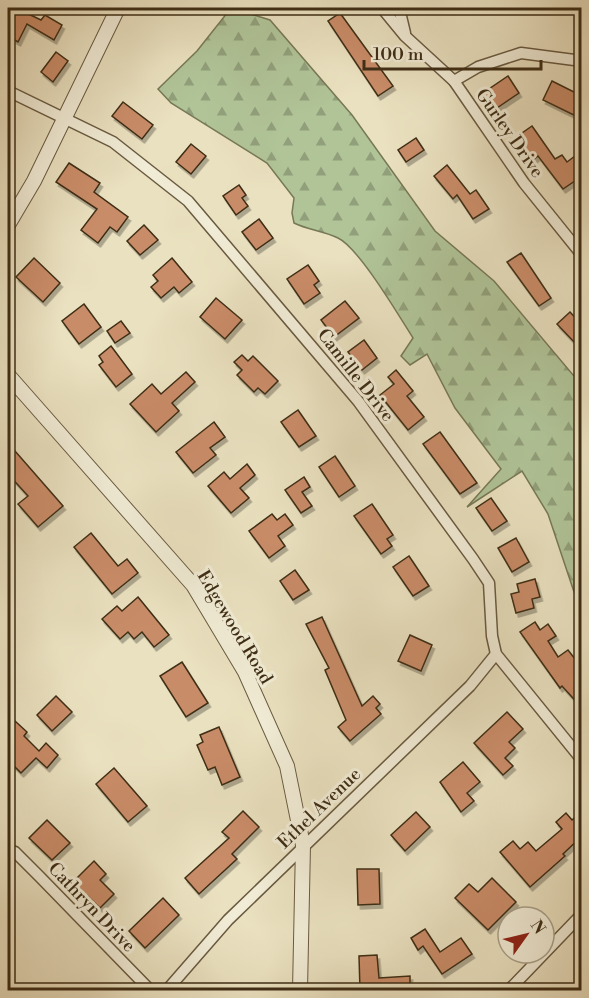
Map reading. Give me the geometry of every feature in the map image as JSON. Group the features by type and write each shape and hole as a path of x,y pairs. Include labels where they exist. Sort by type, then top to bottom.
{"street":[{"path":"8,225 34,182 118,8"},
{"name":"Gurley Drive","path":"382,8 405,36 454,81 524,183 582,255"},
{"path":"399,8 405,36"},
{"path":"454,81 478,67 521,53 582,61"},
{"name":"Camille Drive","path":"8,91 113,142 188,201 351,392 422,487 489,583 492,636 496,654"},
{"name":"Edgewood Road","path":"8,375 193,585 245,672 287,766 303,845 300,990"},
{"path":"496,654 582,760"},
{"name":"Ethel Avenue","path":"167,990 228,920 303,845 445,711 470,686 496,654"},
{"name":"Cathryn Drive","path":"8,849 28,865 150,990"},
{"path":"509,990 582,914"}],"green space":[{"path":"231,8 270,20 352,115 435,231 494,281 573,375 581,379 581,603 574,592 548,514 522,471 467,507 501,469 455,408 427,354 410,365 401,356 413,338 357,255 338,238 294,223 292,213 294,198 267,163 171,103 158,89 197,51"}],"building":[{"path":"18,9 41,20 45,15 62,25 54,40 27,24 18,42 8,36 8,29"},
{"path":"340,13 393,86 378,96 328,21"},
{"path":"56,52 68,61 53,82 41,72"},
{"path":"508,76 519,93 494,110 483,93"},
{"path":"552,81 582,96 582,119 543,100"},
{"path":"123,102 153,125 142,139 112,116"},
{"path":"532,126 555,159 562,155 567,162 575,156 582,165 582,176 563,189 538,156 532,161 515,138"},
{"path":"416,138 424,150 406,162 398,150"},
{"path":"191,144 206,156 191,174 176,162"},
{"path":"69,163 100,183 94,192 128,217 117,232 110,227 98,243 81,230 97,209 56,182"},
{"path":"447,165 470,194 476,190 489,209 473,219 457,195 453,199 434,176"},
{"path":"239,185 246,195 242,198 248,206 236,215 223,196"},
{"path":"259,219 273,238 256,250 242,232"},
{"path":"144,225 158,240 140,255 127,241"},
{"path":"521,253 551,298 539,306 507,262"},
{"path":"34,258 60,283 43,302 16,277"},
{"path":"172,258 192,282 179,293 174,287 161,298 151,287 158,281 153,275"},
{"path":"308,265 319,281 314,285 320,293 304,304 287,279"},
{"path":"216,298 242,320 225,339 200,317"},
{"path":"345,301 359,318 334,337 321,320"},
{"path":"84,304 101,327 79,344 62,321"},
{"path":"570,312 582,325 582,336 575,343 557,324"},
{"path":"121,321 130,333 115,343 107,331"},
{"path":"364,340 377,358 362,370 348,352"},
{"path":"111,346 132,374 116,387 99,365 103,362 99,356"},
{"path":"242,355 248,361 253,356 278,381 265,394 258,388 254,392 237,375 242,370 234,362"},
{"path":"396,370 413,391 407,396 424,417 408,430 380,395 394,384 388,377"},
{"path":"186,372 195,382 172,403 179,411 156,432 130,404 152,384 161,394"},
{"path":"298,410 316,436 299,447 281,422"},
{"path":"214,422 225,437 210,448 216,455 193,473 176,452"},
{"path":"440,432 477,483 460,494 423,444"},
{"path":"8,443 63,506 38,527 18,504 28,496 8,474"},
{"path":"335,456 355,486 339,497 319,467"},
{"path":"247,464 255,475 240,488 249,498 231,513 208,486 224,472 230,479"},
{"path":"304,477 310,487 302,492 312,506 301,513 285,490"},
{"path":"491,498 507,521 492,531 476,508"},
{"path":"372,504 393,535 387,539 392,546 381,554 354,516"},
{"path":"272,514 277,520 285,514 293,525 278,536 285,546 269,558 249,531"},
{"path":"91,533 118,566 127,559 138,573 112,594 74,547"},
{"path":"516,538 529,562 512,572 498,548"},
{"path":"409,556 429,586 413,596 393,567"},
{"path":"295,570 309,590 293,600 280,581"},
{"path":"535,579 540,597 532,599 534,608 516,613 511,594 519,592 517,584"},
{"path":"138,597 169,635 154,647 142,632 134,639 128,632 120,639 102,619 117,606 122,611"},
{"path":"322,617 362,706 373,696 380,704 376,708 381,714 350,741 338,727 346,720 325,670 329,668 306,624"},
{"path":"535,622 540,630 548,624 556,636 548,641 558,657 568,650 582,668 582,708 562,686 560,688 520,632"},
{"path":"410,635 432,645 421,671 398,661"},
{"path":"182,662 208,703 186,717 160,676"},
{"path":"56,696 72,712 52,731 37,715"},
{"path":"507,712 523,729 509,742 515,748 505,758 513,766 503,775 474,743"},
{"path":"15,721 27,732 24,736 39,751 46,743 58,755 47,768 36,758 21,773 8,760 8,729"},
{"path":"219,727 240,777 222,785 215,767 208,770 197,745 203,742 200,735"},
{"path":"463,762 480,782 467,793 474,801 461,812 440,782"},
{"path":"114,768 147,806 128,822 96,784"},
{"path":"243,811 259,827 232,854 237,859 199,894 185,878 229,838 222,832"},
{"path":"582,811 582,836 563,854 565,856 530,887 500,852 513,841 520,849 528,842 536,851 562,829 556,822 566,813 572,820"},
{"path":"416,812 430,827 405,851 391,835"},
{"path":"47,820 70,843 52,860 29,838"},
{"path":"94,861 106,874 100,880 114,894 100,908 73,882"},
{"path":"357,869 379,869 380,904 358,905"},
{"path":"492,878 516,902 513,905 496,905 496,922 488,930 455,898 469,884 478,892"},
{"path":"163,898 179,915 145,948 129,931"},
{"path":"425,929 440,952 461,938 472,954 442,974 423,946 418,950 411,938"},
{"path":"377,955 379,978 410,976 410,990 360,990 359,956"}]}
